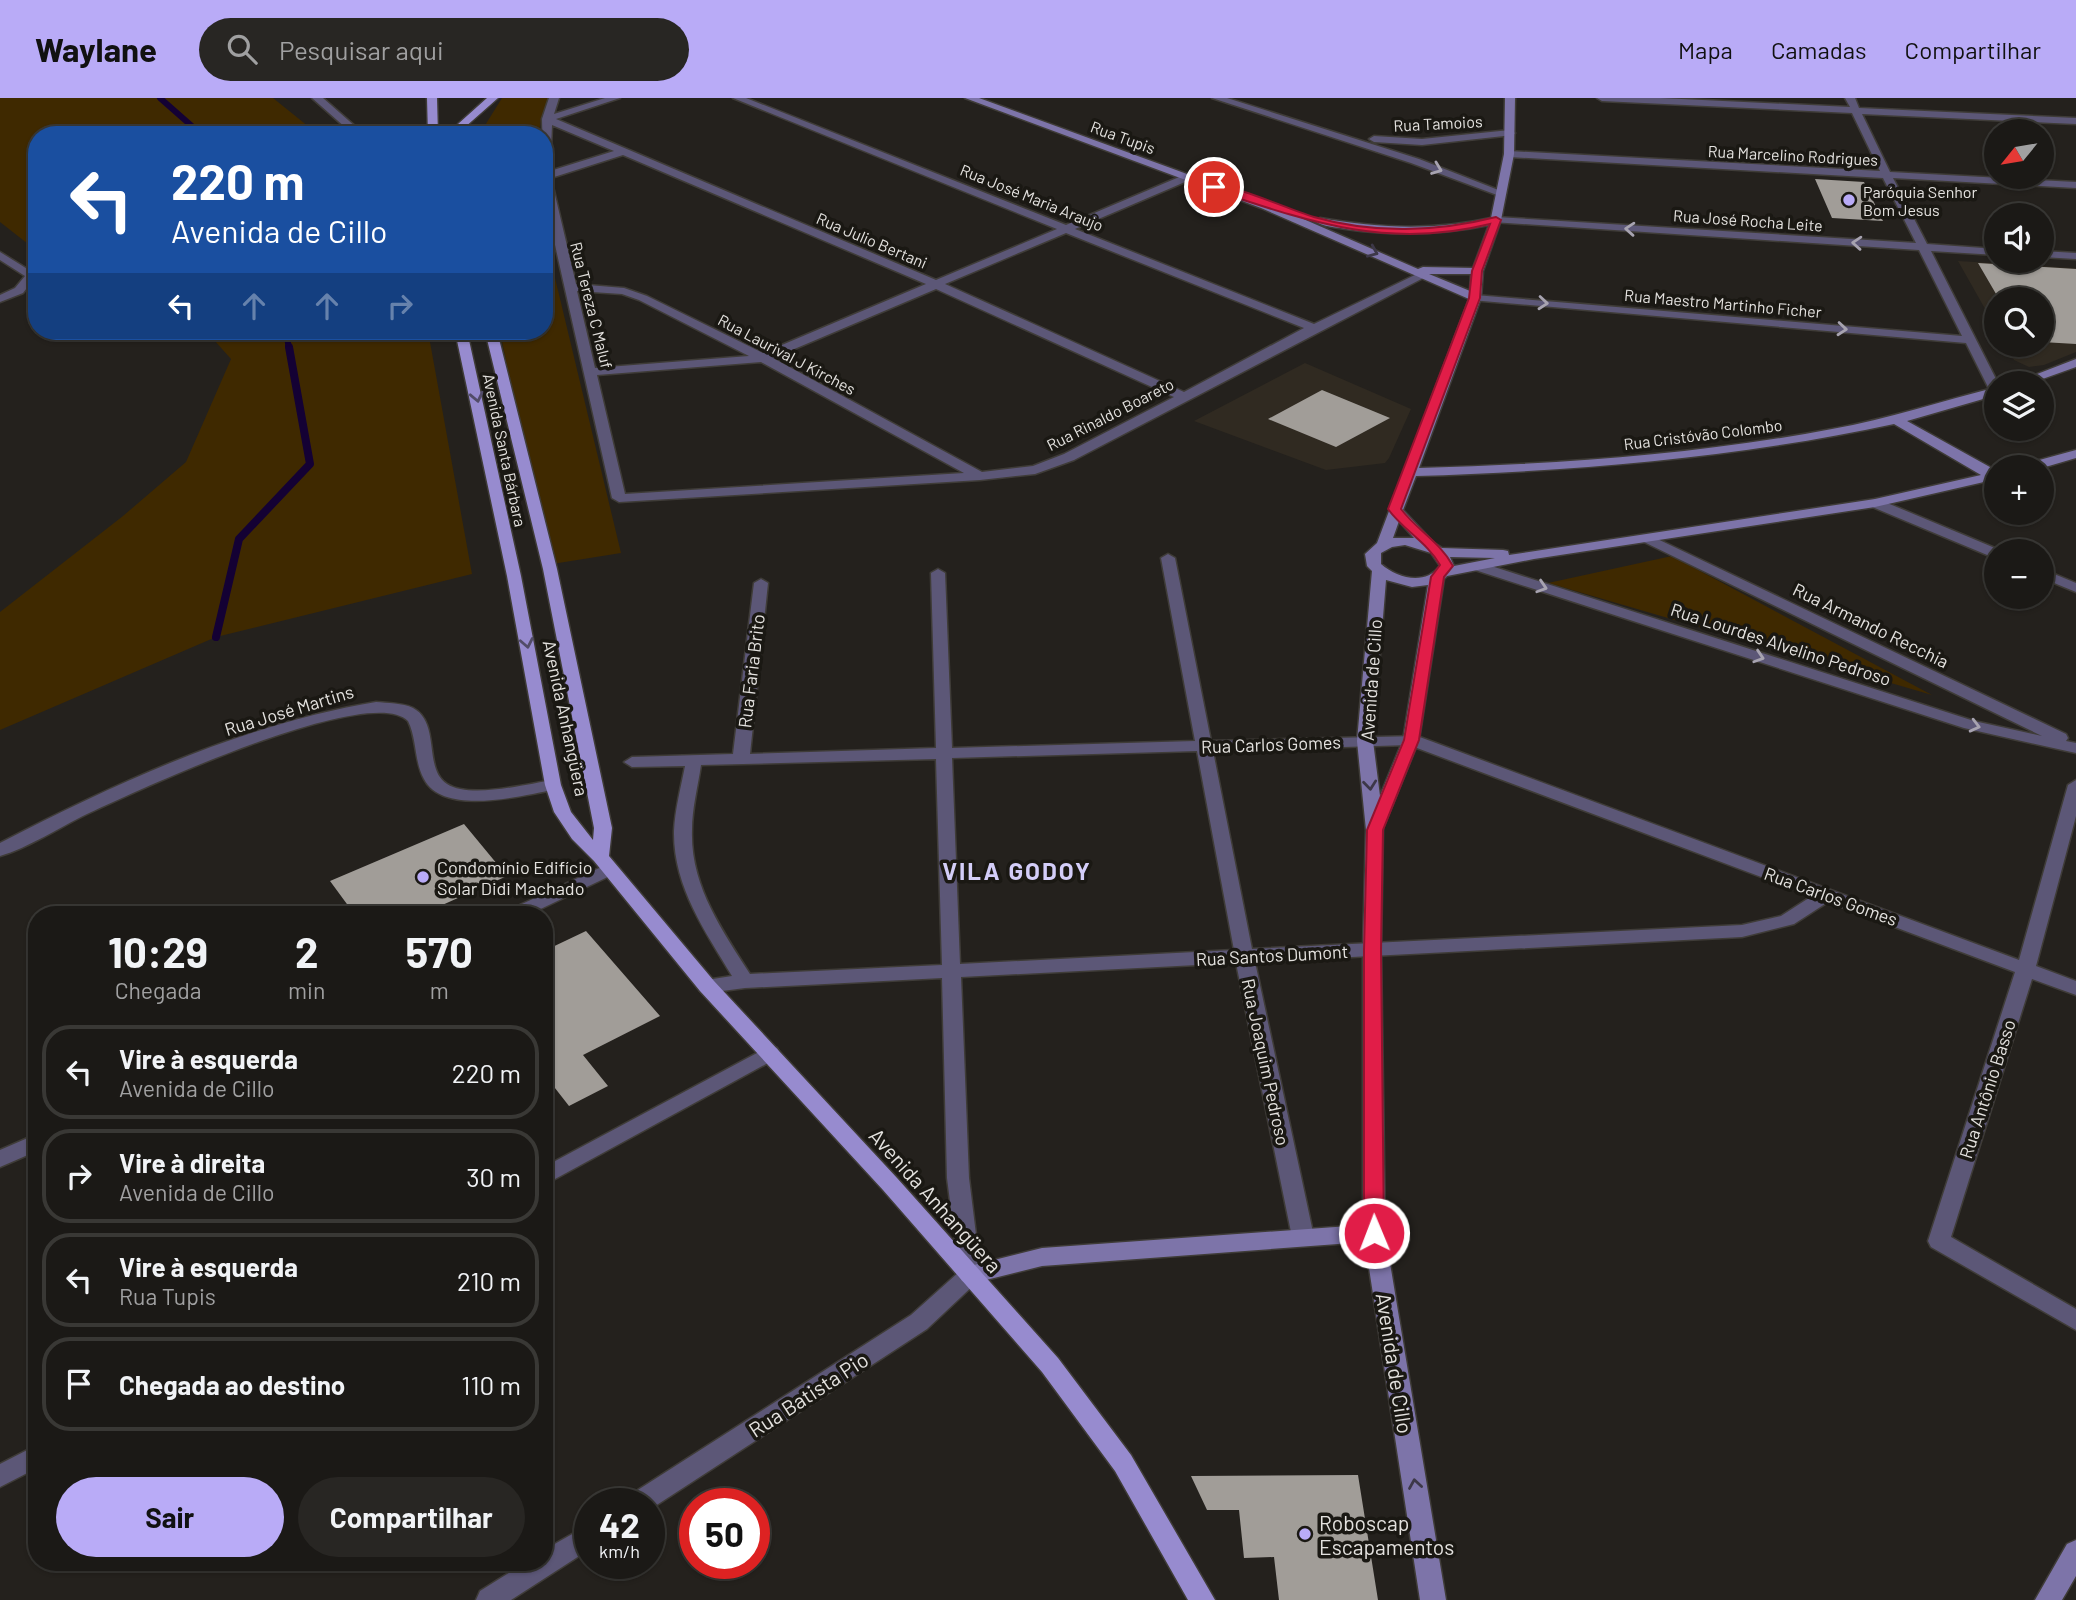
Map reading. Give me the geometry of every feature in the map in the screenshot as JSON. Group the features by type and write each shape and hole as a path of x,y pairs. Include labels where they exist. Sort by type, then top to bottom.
{"main road":[{"path":"432,98 433,126"},
{"path":"462,126 472,98"},
{"path":"465,126 493,98"},
{"name":"Rua Tupis","path":"970,98 1265,206 1475,298"},
{"path":"1510,98 1509,154 1496,220 1477,271 1475,298 1382,545 1405,541 1435,549 1534,555"},
{"name":"Rua Tupis","path":"1265,206 1358,229 1426,233 1455,230 1496,220"},
{"path":"1334,236 1358,229"},
{"path":"1409,268 1477,271"},
{"name":"Avenida Santa Bárbara","path":"463,340 514,576"},
{"name":"Avenida Santa Bárbara","path":"493,340 550,569"},
{"path":"2054,371 2076,363"},
{"name":"Rua Cristóvão Colombo","path":"1408,472 1510,470 1718,452 1896,420 1984,394"},
{"path":"1896,420 1984,470"},
{"path":"1955,454 1955,485"},
{"path":"2054,462 2074,457"},
{"path":"1379,571 1401,581 1427,580 1477,566 1534,555 1875,503 1984,478"},
{"path":"1395,509 1435,549 1447,566 1441,575"},
{"name":"Avenida de Cillo","path":"1382,545 1372,554 1374,566 1379,571 1365,741 1375,830 1372,950 1374,1233 1433,1600"},
{"name":"Avenida Anhangüera","path":"550,569 603,828 605,863"},
{"name":"Avenida de Cillo","path":"1375,830 1411,740 1441,575"},
{"name":"Avenida Anhangüera","path":"514,576 553,785 563,812 578,835 605,863 707,986 770,1052 1050,1365 1123,1463 1198,1598"},
{"path":"970,1275 1042,1257 1374,1233"},
{"path":"2048,1600 2076,1552"}],"street":[{"path":"317,98 350,126"},
{"name":"Rua Tereza C Maluf","path":"547,126 554,98"},
{"path":"547,119 615,98"},
{"name":"Rua José Maria Araujo","path":"738,98 1314,328"},
{"name":"Rua Tamoios","path":"1217,98 1237,101 1501,193"},
{"path":"1602,98 2076,121"},
{"path":"1850,98 1886,176 1985,371"},
{"path":"344,110 345,122"},
{"name":"Rua Julio Bertani","path":"547,119 937,285 1183,397"},
{"name":"Rua Tamoios","path":"1325,132 1392,142 1510,134"},
{"path":"1415,161 1410,153 1412,148 1422,142"},
{"path":"553,174 625,151"},
{"name":"Rua Marcelino Rodrigues","path":"1509,154 2076,185"},
{"path":"592,372 763,358 1188,177"},
{"name":"Rua Tereza C Maluf","path":"553,210 619,498"},
{"name":"Rua José Rocha Leite","path":"1496,220 1984,251"},
{"path":"0,255 28,273"},
{"path":"2054,255 2076,256"},
{"name":"Rua Rinaldo Boareto","path":"619,498 980,476 1035,470 1069,457 1314,328 1423,275"},
{"path":"0,299 14,295 28,282"},
{"name":"Rua Laurival J Kirches","path":"571,287 624,291 643,298 763,358 980,476"},
{"name":"Rua Maestro Martinho Ficher","path":"1475,298 1969,340"},
{"path":"1875,503 1984,549"},
{"name":"Rua Armando Recchia","path":"1649,539 2076,747"},
{"name":"Rua Joaquim Pedroso","path":"1168,558 1244,956 1303,1237"},
{"name":"Rua Lourdes Alvelino Pedroso","path":"1477,566 1970,725 2076,747"},
{"path":"938,573 958,1178 970,1275"},
{"path":"2054,578 2076,588"},
{"name":"Rua Faria Brito","path":"741,759 761,583"},
{"name":"Rua José Martins","path":"0,850 51,822 157,775 251,739 354,707 386,704 407,711 419,723 432,779 442,789 460,795 489,794 553,785"},
{"name":"Rua Carlos Gomes","path":"632,762 1411,740 2076,988"},
{"path":"694,759 683,830 686,868 699,905 745,981"},
{"name":"Rua Antônio Basso","path":"2076,785 2026,968 1939,1241 2076,1320"},
{"path":"529,906 605,863"},
{"name":"Rua Santos Dumont","path":"707,986 745,981 1742,931 1776,926 1803,915 1827,894"},
{"path":"553,1172 770,1052"},
{"path":"0,1159 28,1146"},
{"name":"Rua Batista Pio","path":"662,1488 919,1322 970,1275"},
{"path":"0,1476 28,1460"},
{"path":"553,1559 574,1545"},
{"path":"489,1600 534,1571"}],"shaded area":[{"path":"0,98 273,98 308,126 28,126 28,244 0,222"},
{"path":"502,98 553,98 541,118 540,126 485,126"},
{"path":"1958,261 1984,263 1984,273 2054,273 2054,267 2076,268 2076,352 2044,365 2029,367 2012,357 2054,357 2054,287 1984,287 1984,307"},
{"path":"553,270 621,553 546,565 502,340 553,340"},
{"path":"214,340 430,340 472,574 216,637 0,730 0,612 123,516 186,462 231,359"},
{"path":"1305,363 1411,409 1385,463 1326,470 1194,421"},
{"path":"1672,556 1932,695 1548,583"}],"building":[{"name":"Paróquia Senhor Bom Jesus","path":"1815,179 1864,182 1883,221 1832,218"},
{"path":"1978,263 1984,263 1984,273 2054,273 2054,268 2076,269 2076,344 2054,343 2054,287 1992,287"},
{"path":"1322,390 1390,418 1336,447 1268,419"},
{"path":"464,824 507,876 440,906 348,906 330,881"},
{"path":"586,931 660,1016 583,1055 608,1086 569,1106 553,1086 553,947"},
{"name":"Roboscap Escapamentos","path":"1358,1475 1378,1600 1279,1600 1274,1557 1244,1558 1239,1510 1207,1510 1191,1476"}],"waterway":[{"path":"160,98 192,126"},
{"path":"288,340 289,349"},
{"path":"216,637 239,539 310,464 289,347"}],"place":[{"name":"Paróquia Senhor Bom Jesus","path":"1849,200"},
{"name":"Condomínio Edifício Solar Didi Machado","path":"423,877"},
{"name":"Roboscap Escapamentos","path":"1305,1534"}],"district":[{"name":"VILA GODOY","path":"1017,870"}],"route":[{"path":"1214,187 1265,206 1358,229 1426,233 1455,230 1496,220 1477,271 1475,298 1395,509 1406,524 1439,552 1447,566 1437,577 1411,740 1375,830 1372,950 1374,1233"}]}
